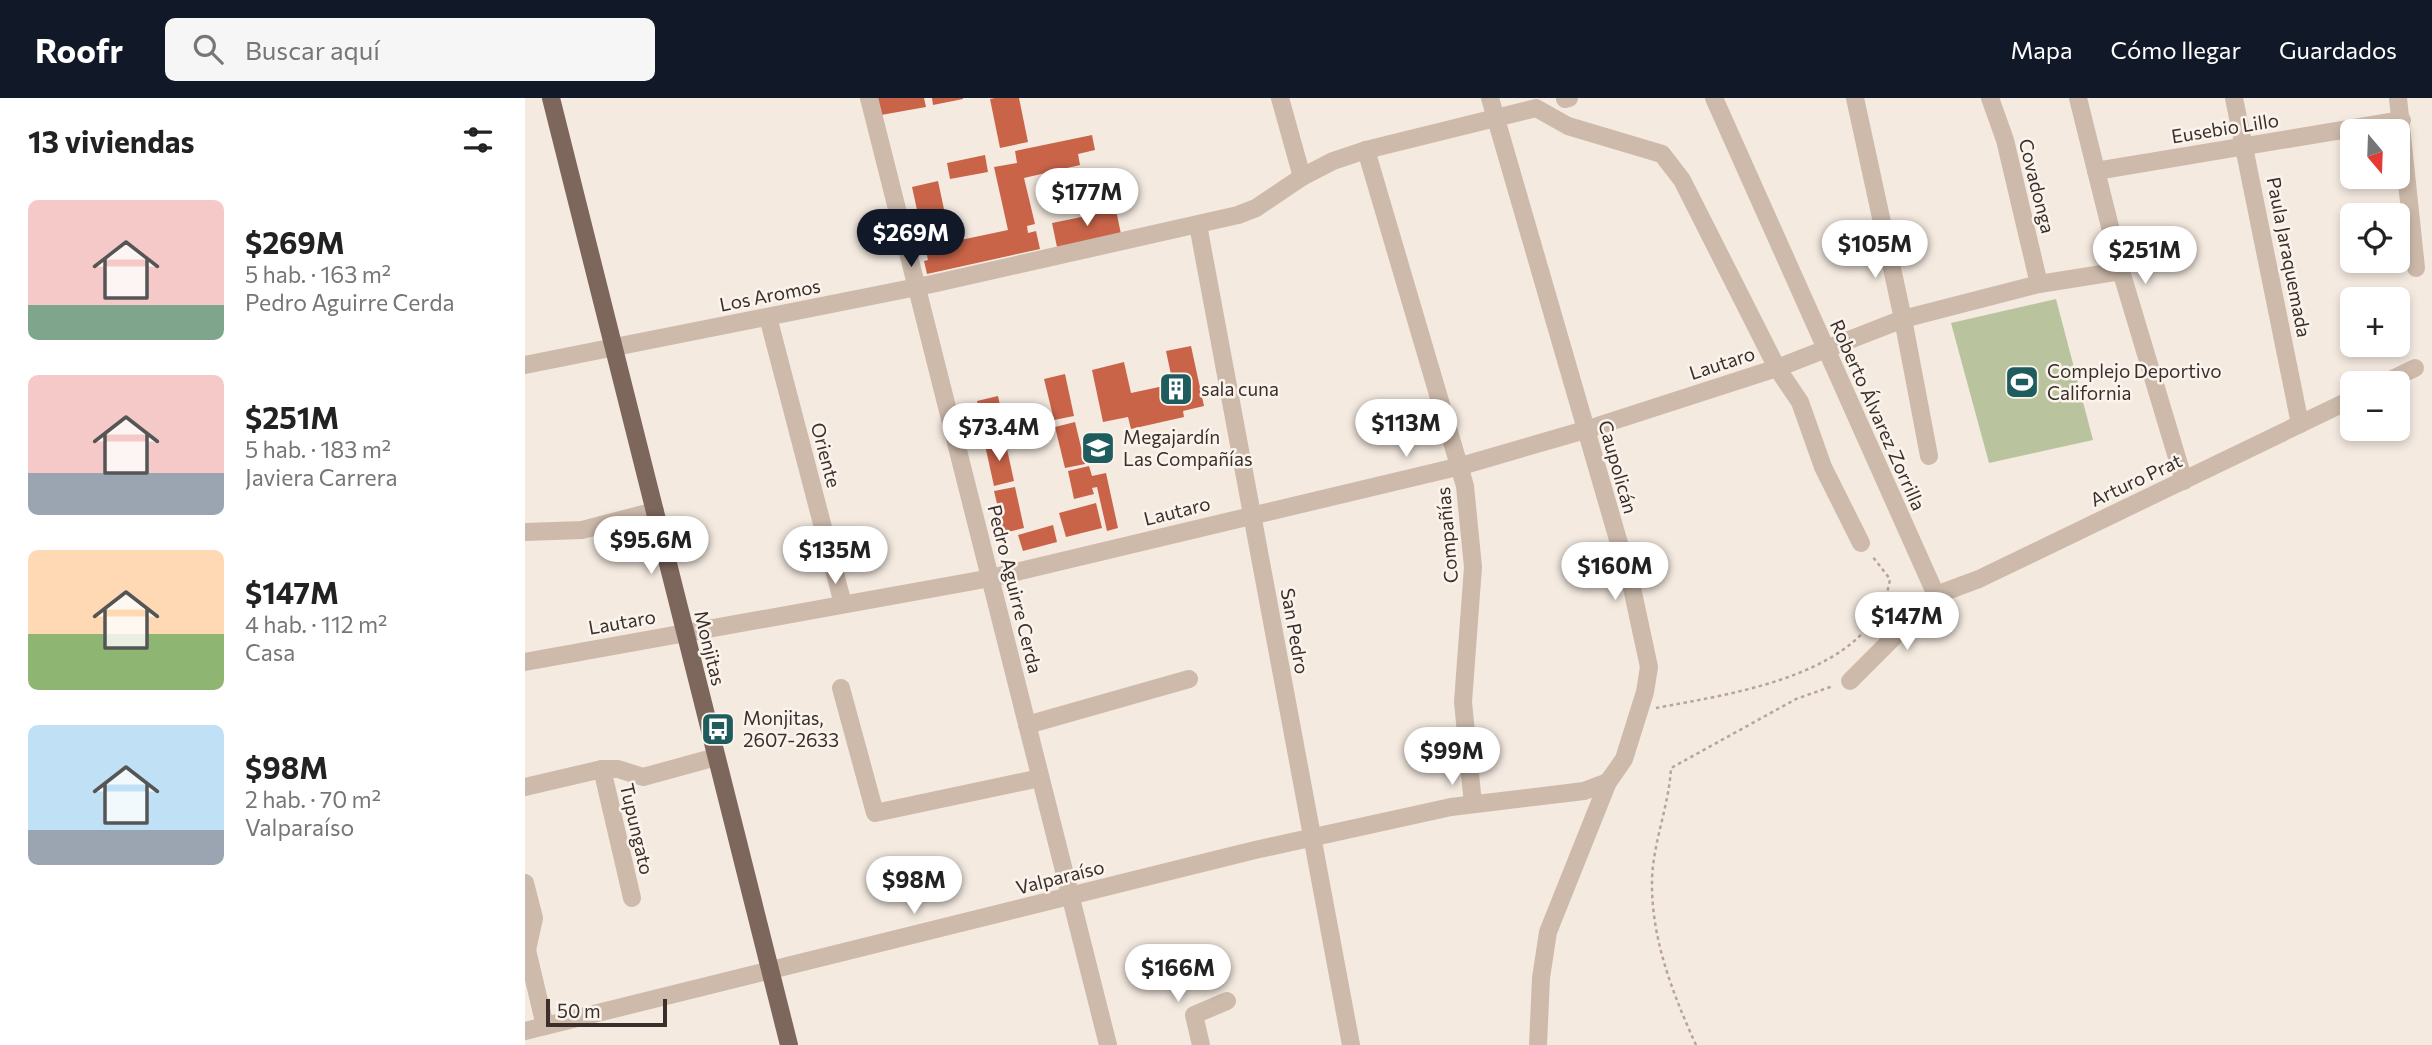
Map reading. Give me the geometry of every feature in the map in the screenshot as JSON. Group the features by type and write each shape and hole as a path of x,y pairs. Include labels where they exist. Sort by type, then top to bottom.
{"main road":[{"name":"Monjitas","path":"551,98 789,1045"}],"street":[{"name":"Pedro Aguirre Cerda","path":"869,98 1108,1045"},
{"path":"1280,98 1301,177"},
{"name":"Caupolicán","path":"1490,98 1643,631 1649,667 1641,710 1622,765 1608,782 1548,932 1541,978 1538,1045"},
{"name":"Roberto Álvarez Zorrilla","path":"1714,98 1936,595"},
{"path":"1855,98 1903,319 1929,456"},
{"name":"Covadonga","path":"1990,98 2005,140 2039,285"},
{"path":"2078,98 2121,271 2184,481"},
{"name":"Paula Jaraquemada","path":"2234,98 2300,424"},
{"path":"2398,98 2402,119"},
{"name":"Los Aromos","path":"525,365 915,288 1198,225 1256,208 1301,177 1366,150 1536,108 1568,126 1662,154 1682,180 1777,368"},
{"name":"Eusebio Lillo","path":"2096,171 2340,130"},
{"name":"Compañías","path":"1366,150 1461,466 1469,513 1473,567 1463,702 1473,804"},
{"path":"2409,189 2416,268"},
{"name":"San Pedro","path":"1198,225 1351,1045"},
{"name":"Lautaro","path":"525,662 991,578 1461,466 1585,430 1777,368 1903,319 2039,285 2121,271"},
{"name":"Oriente","path":"768,317 843,604"},
{"path":"1777,368 1800,402 1823,467 1861,543"},
{"path":"2409,371 2415,368"},
{"name":"Arturo Prat","path":"1936,595 1979,579 2340,405"},
{"path":"525,532 582,530 655,511"},
{"path":"1850,681 1936,595"},
{"path":"1027,725 1189,679"},
{"path":"841,688 875,813 1040,778"},
{"path":"525,787 601,769 618,769 643,777 716,757"},
{"name":"Tupungato","path":"601,769 632,898"},
{"name":"Valparaíso","path":"525,1031 1312,838 1473,804 1584,791 1608,782"},
{"path":"525,883 534,918 527,950 545,1026"},
{"path":"1201,1045 1194,1015 1227,1001"}],"path":[{"path":"1641,710 1731,694 1784,678 1832,657 1861,637 1887,603 1890,579 1861,543"},
{"path":"1696,1045 1659,955 1652,880 1656,847 1669,796 1671,768 1796,699 1850,681"}],"green space":[{"name":"Complejo Deportivo California","path":"2056,299 2093,440 1989,463 1951,323"}],"building":[{"path":"878,98 924,98 926,107 881,115"},
{"path":"932,98 963,98 963,99 933,105"},
{"path":"1019,98 1028,142 1000,148 990,99"},
{"path":"1092,135 1095,150 1078,154 1080,165 1024,178 1035,224 1027,226 1028,233 1036,231 1040,249 927,274 924,261 928,260 912,187 938,181 951,242 1008,230 994,167 1017,163 1015,151"},
{"path":"985,155 988,172 950,179 947,163"},
{"path":"1116,210 1121,234 1057,247 1052,223"},
{"name":"sala cuna","path":"1191,346 1204,406 1183,411 1184,417 1131,429 1128,417 1103,422 1092,370 1124,362 1131,393 1173,384 1166,351"},
{"path":"1065,374 1074,416 1054,420 1044,379"},
{"path":"998,396 1007,438 987,442 977,401"},
{"path":"1075,422 1085,464 1065,468 1055,427"},
{"path":"1005,440 1014,481 994,486 985,445"},
{"path":"1089,466 1092,476 1106,473 1118,528 1107,531 1097,487 1092,488 1094,494 1074,499 1068,471"},
{"path":"1015,487 1024,528 1004,533 994,491"},
{"path":"1096,503 1102,528 1066,537 1059,513"},
{"path":"1053,525 1057,542 1023,551 1018,535"}],"place":[{"name":"Complejo Deportivo California","path":"2022,382"},
{"name":"sala cuna","path":"1176,389"},
{"name":"Megajardín Las Compañías","path":"1098,448"},
{"name":"Monjitas, 2607-2633","path":"718,729"}]}
